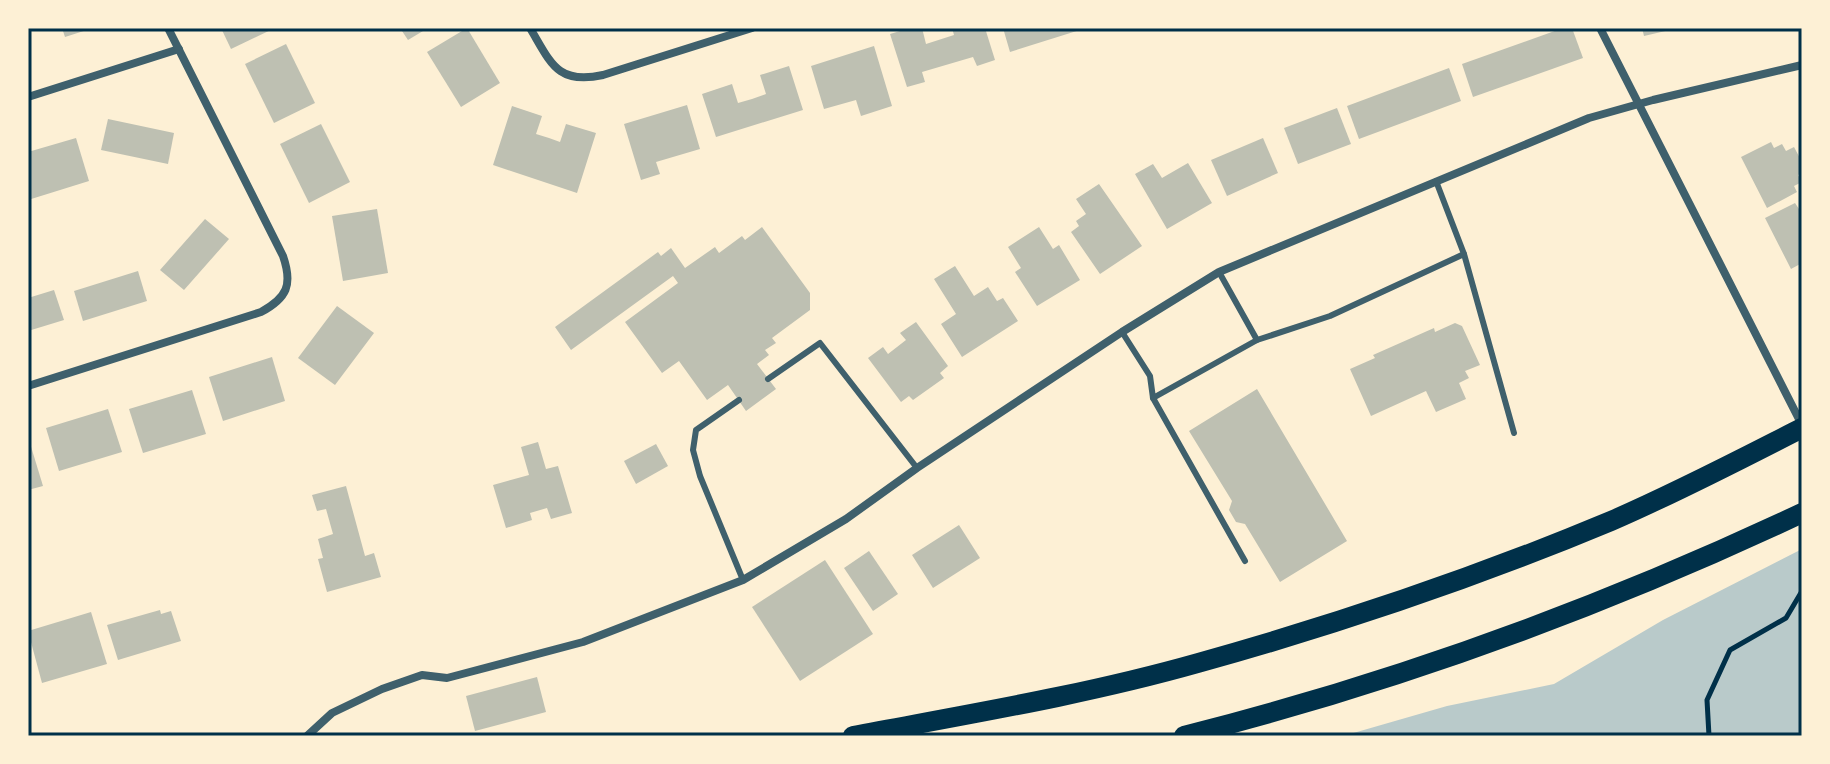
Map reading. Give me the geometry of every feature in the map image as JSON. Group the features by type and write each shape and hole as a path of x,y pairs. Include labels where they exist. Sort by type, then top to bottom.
{"main road":[{"path":"853,736 1060,697 1196,664 1323,625 1451,583 1611,521 1802,427"},
{"path":"1184,736 1294,708 1454,657 1644,584 1802,513"}],"street":[{"path":"28,386 261,312 277,303 288,287 289,272 283,256 168,28"},
{"path":"530,28 559,72 581,79 603,75 752,28"},
{"path":"1600,28 1802,427"},
{"path":"28,97 179,49"},
{"path":"307,736 332,713 367,695 422,675 447,678 583,642 743,580 846,519 1122,332 1219,272 1589,118 1802,65"}],"lane":[{"path":"1436,181 1464,254 1514,433"},
{"path":"1153,398 1257,340 1330,316 1464,254"},
{"path":"1219,272 1257,340"},
{"path":"1122,332 1150,376 1153,398 1245,561"},
{"path":"768,379 820,343 917,468"},
{"path":"739,400 696,430 693,450 700,476 743,580"}],"path":[{"path":"1709,736 1707,700 1730,650 1786,618 1802,591"}],"shaded area":[{"path":"1802,549 1802,736 1343,736 1447,706 1554,684 1663,620"}],"building":[{"path":"62,28 90,28 90,29 65,37"},
{"path":"221,28 275,28 231,49"},
{"path":"400,28 428,28 408,40"},
{"path":"467,28 500,83 461,107 427,52"},
{"path":"922,28 926,44 954,35 952,28 985,28 995,60 977,66 973,57 922,72 925,82 907,87 890,34"},
{"path":"1003,28 1083,28 1083,29 1010,52"},
{"path":"1563,28 1572,28 1583,58 1473,97 1462,64"},
{"path":"1642,28 1673,28 1674,29 1644,36"},
{"path":"286,44 315,103 274,123 245,64"},
{"path":"874,46 892,106 861,116 856,100 824,109 811,66"},
{"path":"789,66 803,110 716,137 702,94 732,84 738,103 752,99 766,94 760,75"},
{"path":"1449,68 1461,101 1359,139 1347,106"},
{"path":"687,105 700,149 656,162 660,174 641,180 624,124"},
{"path":"512,106 542,116 536,134 560,142 566,124 596,133 577,193 493,165"},
{"path":"1337,108 1351,144 1298,164 1284,128"},
{"path":"108,119 174,133 168,164 101,150"},
{"path":"321,124 350,182 309,203 280,144"},
{"path":"76,138 89,181 28,200 28,152"},
{"path":"1263,138 1278,173 1227,196 1211,160"},
{"path":"1771,142 1774,148 1782,144 1786,151 1794,147 1802,162 1802,173 1798,175 1802,182 1794,186 1797,192 1767,208 1741,157"},
{"path":"1188,163 1212,203 1167,229 1135,174 1153,164 1162,178"},
{"path":"1099,184 1142,246 1100,274 1071,232 1079,226 1076,221 1086,214 1076,199"},
{"path":"1795,203 1799,209 1802,208 1802,263 1791,269 1765,218"},
{"path":"377,209 388,273 343,281 332,216"},
{"path":"205,219 229,239 184,290 160,270"},
{"path":"762,227 810,293 810,310 772,338 776,343 765,350 769,355 757,364 776,389 746,411 728,385 707,400 679,361 662,373 625,322 678,283 673,276 571,350 555,327 658,252 661,256 671,248 685,268 715,247 719,253 742,236 745,240"},
{"path":"1039,227 1053,249 1059,245 1080,280 1037,306 1015,272 1021,268 1008,247"},
{"path":"955,266 974,296 988,287 997,301 1003,298 1018,321 962,357 941,324 956,314 934,279"},
{"path":"138,271 147,301 83,321 74,291"},
{"path":"54,290 64,320 28,331 28,298"},
{"path":"337,306 374,333 335,385 298,358"},
{"path":"916,322 948,366 940,373 944,378 913,400 909,396 901,402 868,358 883,347 888,354 906,340 900,333"},
{"path":"1455,323 1462,326 1480,365 1465,371 1469,378 1459,383 1466,399 1436,412 1426,391 1371,416 1350,369 1375,358 1373,355 1434,328 1435,332"},
{"path":"272,357 285,401 223,421 209,377"},
{"path":"1257,389 1347,541 1280,582 1245,524 1236,522 1229,510 1232,501 1189,431"},
{"path":"192,390 206,434 143,453 129,409"},
{"path":"108,409 122,452 59,471 46,428"},
{"path":"28,441 43,486 28,490"},
{"path":"538,442 546,469 558,466 572,513 551,519 547,508 530,513 532,520 506,528 493,485 529,475 521,447"},
{"path":"656,444 668,466 636,484 624,461"},
{"path":"346,486 365,556 374,553 381,577 327,592 318,559 323,558 318,539 333,534 326,509 317,511 312,495"},
{"path":"959,525 980,558 933,588 912,555"},
{"path":"869,551 898,594 873,611 844,568"},
{"path":"825,560 873,634 800,681 752,607"},
{"path":"160,610 161,614 171,611 181,641 118,660 107,625"},
{"path":"91,612 107,664 42,683 28,631"},
{"path":"537,677 546,712 475,731 466,696"}]}
